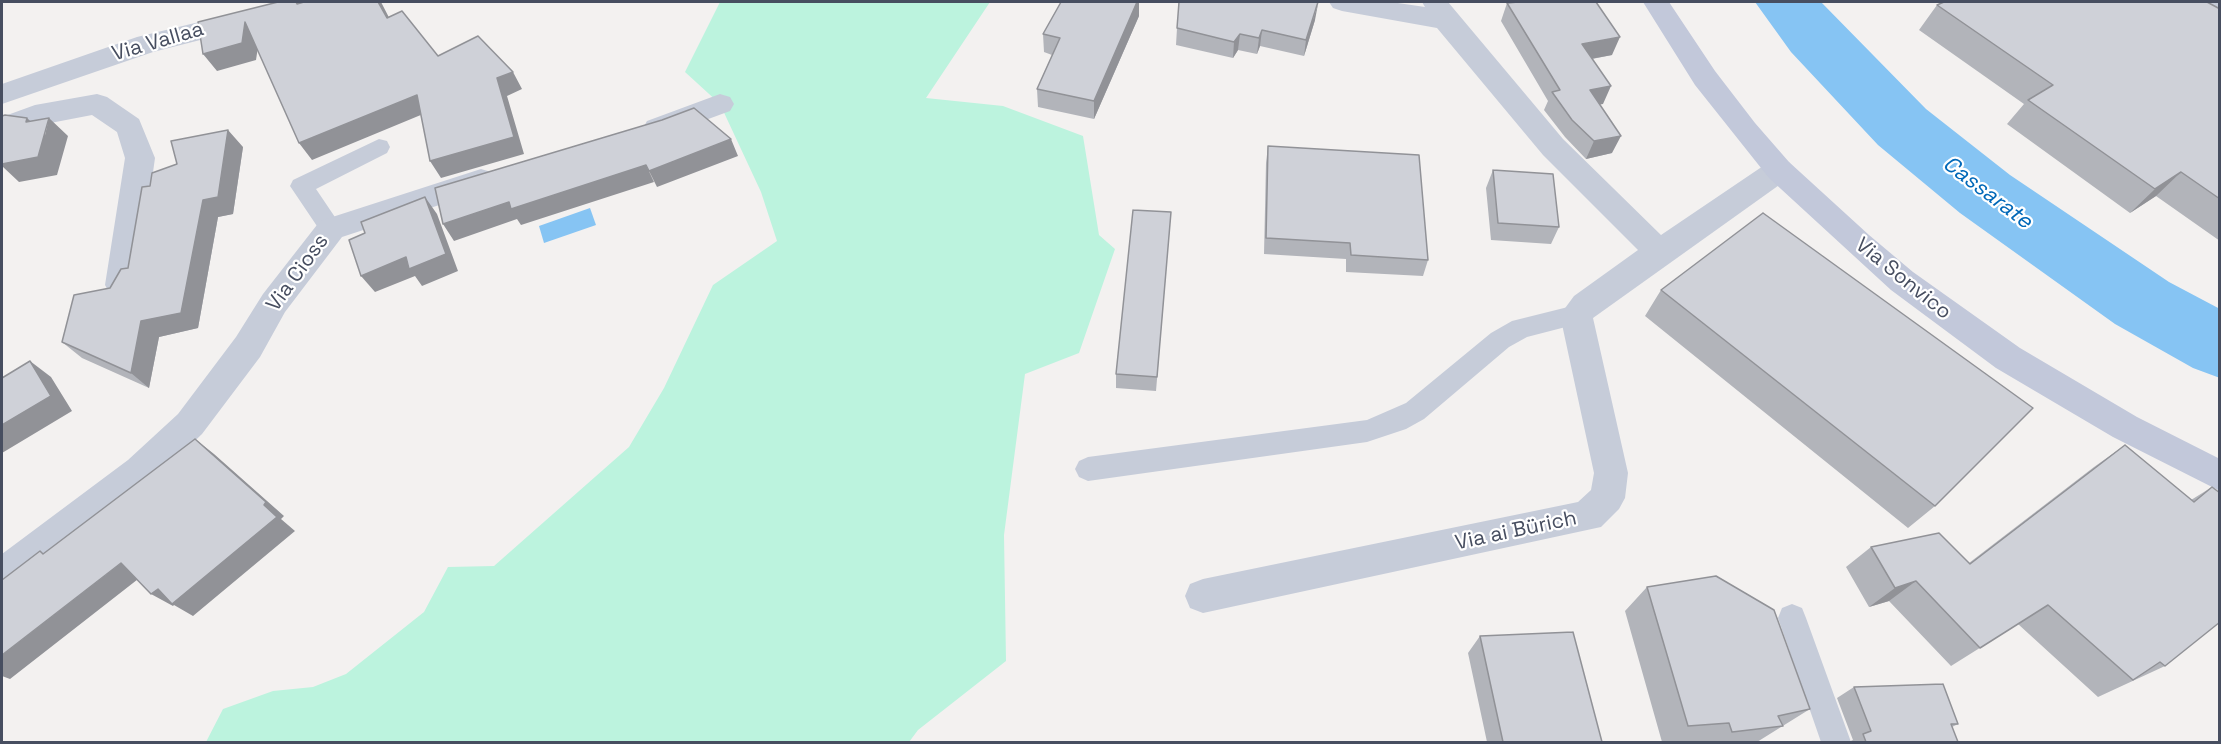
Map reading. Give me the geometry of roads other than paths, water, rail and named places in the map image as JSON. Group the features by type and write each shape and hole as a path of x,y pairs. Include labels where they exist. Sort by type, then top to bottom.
{"street":[{"name":"Via Vallaa","path":"2,94 147,44 317,2"},
{"path":"1342,2 1441,11 1553,147 1659,252"},
{"name":"Via Sonvico","path":"1656,2 1706,78 1779,170 1858,244 2008,358 2085,404 2220,476"},
{"path":"2190,5 2220,9"},
{"path":"2,128 35,115 97,104 129,126 140,158 121,285"},
{"path":"625,138 720,104"},
{"path":"1576,315 1585,305 1659,252 1779,170"},
{"name":"Via Cioss","path":"2,575 140,471 190,424 248,347 274,303 331,229 395,206 510,172"},
{"name":"Via ai Bürich","path":"1203,596 1588,516 1607,498 1611,473 1576,315"}],"lane":[{"path":"331,229 301,186 379,147"},
{"path":"1088,469 1338,437 1367,431 1397,421 1415,411 1500,340 1521,328 1576,315"},
{"path":"1792,618 1836,742"}],"water":[{"path":"590,208 596,225 544,243 539,226"}],"waterway":[{"name":"Cassarate","path":"1786,2 1814,36 1902,127 1985,194 2142,303 2220,346"}]}
